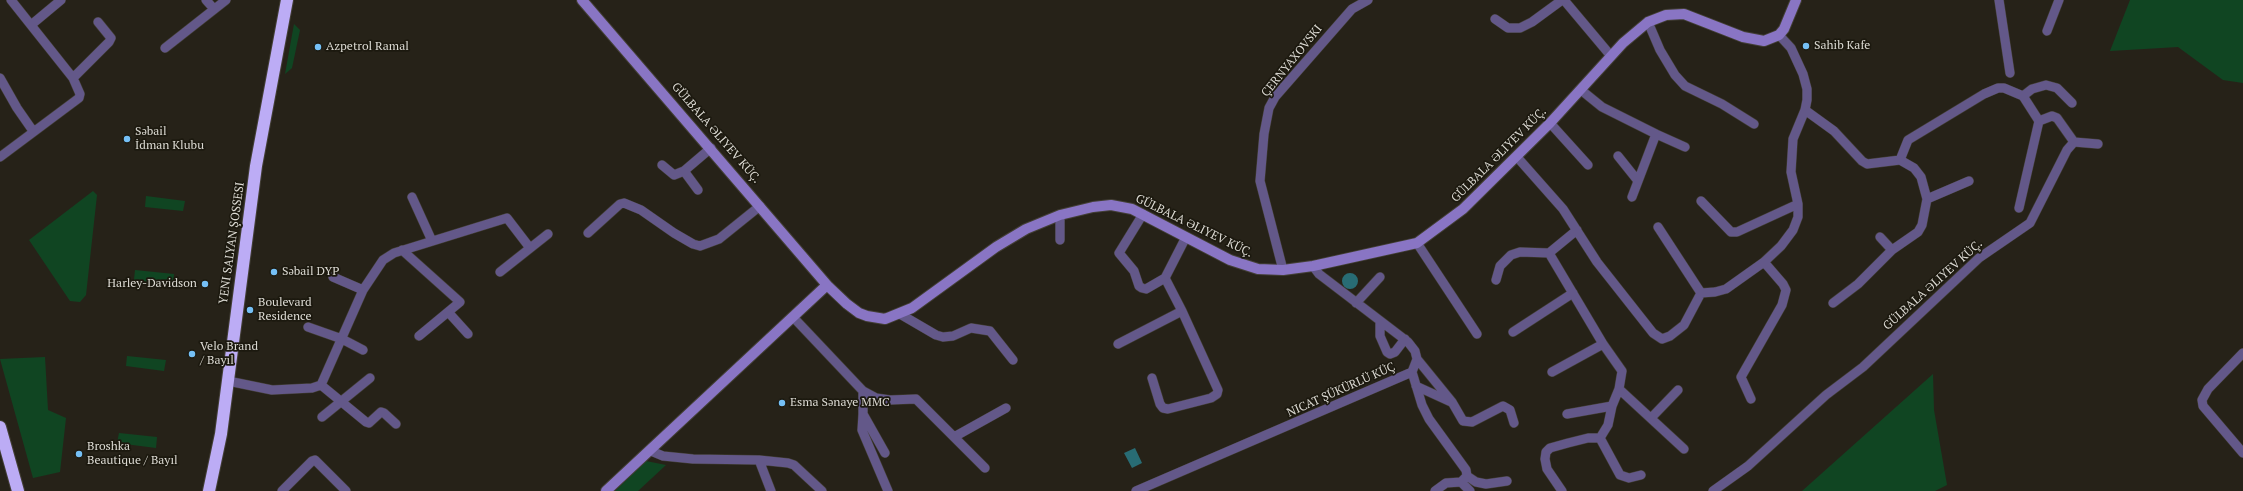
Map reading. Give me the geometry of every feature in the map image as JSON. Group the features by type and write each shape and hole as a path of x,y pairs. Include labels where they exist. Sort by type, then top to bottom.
{"highway":[{"name":"YENI SALYAN ŞOSSESI","path":"209,491 217,456 228,381 256,166 287,0"},
{"path":"0,427 18,491"}],"street":[{"path":"0,157 79,98 80,94 73,78 10,0"},
{"path":"31,25 61,0"},
{"path":"206,0 214,9"},
{"path":"165,48 226,0"},
{"name":"GÜLBALA ƏLIYEV KÜÇ.","path":"582,0 711,148 827,285 847,304 867,316 884,319 900,314 924,300 1015,235 1060,215 1093,207 1111,205 1132,209 1238,264 1258,269 1283,270 1314,266 1417,243 1463,209 1550,124 1611,56 1648,22 1666,15 1684,14 1752,40 1764,41 1779,35"},
{"name":"ÇERNYAXOVSKI","path":"1283,270 1260,181 1264,134 1269,108 1275,97 1352,9 1368,0"},
{"path":"1495,20 1508,28 1520,28 1532,22 1563,0 1611,56"},
{"path":"1700,293 1715,292 1726,289 1764,262 1781,246 1793,230 1798,217 1798,204 1791,172 1793,139 1805,110 1807,89 1803,74 1791,48 1779,35 1787,23 1796,0"},
{"path":"1999,0 2010,73"},
{"path":"2047,31 2059,0"},
{"path":"73,78 109,42 111,38 98,22"},
{"path":"1648,22 1660,50 1675,75 1685,86 1716,101 1754,124"},
{"path":"0,78 17,108 33,131"},
{"path":"2023,96 2032,89 2046,86 2057,88 2072,103"},
{"path":"1900,160 1904,146 1908,140 1984,94 2004,88 2023,96 2039,121 2019,208"},
{"path":"1581,90 1602,107 1685,147"},
{"path":"1805,110 1834,131 1862,161 1868,164 1900,160 1914,168 1921,177 1927,199 1925,215 1918,232 1892,250 1858,284 1833,303"},
{"path":"2039,121 2050,116 2057,118 2074,142 2098,144"},
{"path":"1550,124 1588,165"},
{"path":"1632,197 1656,134"},
{"name":"GÜLBALA ƏLIYEV KÜÇ.","path":"1713,491 1748,466 1826,395 1863,366 1979,258 2030,223 2067,150 2074,142"},
{"path":"662,165 671,174 684,171 711,148"},
{"path":"1618,156 1638,180"},
{"path":"1517,157 1563,209 1597,262 1657,338 1662,339 1670,336 1684,325 1700,293"},
{"path":"684,171 698,190"},
{"path":"1927,199 1969,181"},
{"path":"412,197 432,241"},
{"path":"1701,201 1731,232 1737,232 1798,204"},
{"path":"588,232 620,204 624,203 641,210 674,233 693,244 700,246 719,239 760,206"},
{"path":"1143,214 1119,253 1134,271 1139,286 1142,288 1146,289 1165,278 1186,237"},
{"path":"1060,215 1060,240"},
{"path":"228,381 272,390 312,388 321,385 363,290 383,260 402,250 507,218 530,248"},
{"path":"1658,227 1700,293"},
{"path":"1496,280 1500,266 1511,255 1520,252 1549,253 1577,230"},
{"path":"500,272 548,234"},
{"path":"1880,237 1892,250"},
{"path":"1417,243 1477,334"},
{"path":"402,250 458,299 459,304 419,336"},
{"path":"1549,253 1603,344 1622,371 1619,389 1612,406 1608,425 1600,438 1550,448 1546,452 1544,459 1547,468 1562,491"},
{"path":"1751,399 1742,377 1782,305 1786,290 1783,284 1764,262"},
{"path":"1314,266 1319,274 1405,339 1415,351 1417,359 1452,402 1463,421 1472,422 1503,406 1510,410 1514,423"},
{"path":"1356,303 1380,276"},
{"path":"333,277 363,290"},
{"path":"1152,378 1160,404 1163,408 1168,409 1211,398 1217,394 1218,390 1182,311 1165,278"},
{"path":"606,491 651,451 827,285"},
{"path":"1513,332 1573,293"},
{"path":"1118,344 1182,311"},
{"path":"449,313 468,334"},
{"path":"900,314 936,335 943,337 952,336 971,328 990,331 1013,360"},
{"path":"793,317 863,391 876,398 883,399 916,398 985,468"},
{"path":"1380,321 1380,336 1387,352 1390,354 1395,352 1405,339"},
{"path":"308,327 342,339 363,350"},
{"path":"1552,372 1603,344"},
{"path":"2243,353 2208,389 2202,400 2203,406 2243,453"},
{"name":"NICAT ŞÜKÜRLÜ KÜÇ","path":"1136,491 1412,372 1417,359"},
{"path":"1412,372 1429,419 1464,465 1464,479 1470,491"},
{"path":"322,417 370,378"},
{"path":"321,385 366,422 369,423 381,412 396,424"},
{"path":"1416,386 1452,402"},
{"path":"1619,389 1684,450"},
{"path":"1651,418 1678,390"},
{"path":"863,391 862,430 888,491"},
{"path":"1567,414 1612,406"},
{"path":"954,437 1006,408"},
{"path":"863,414 885,453"},
{"path":"1600,438 1620,475 1629,478 1641,475"},
{"path":"651,451 664,456 693,459 759,460 794,465 822,491"},
{"path":"282,491 312,461 316,460 346,491"},
{"path":"759,460 771,491"},
{"path":"1435,491 1446,483 1464,479 1486,484 1507,481"}],"green space":[{"path":"2130,0 2243,0 2243,83 2223,80 2178,47 2110,51"},
{"path":"294,24 300,30 292,68 285,74"},
{"path":"93,191 97,195 86,295 80,302 70,301 29,240"},
{"path":"146,196 185,201 183,211 145,207"},
{"path":"135,270 174,274 173,285 134,280"},
{"path":"127,356 166,360 164,371 126,366"},
{"path":"45,357 48,410 66,418 60,472 33,478 0,359"},
{"path":"1933,374 1934,410 1947,485 1935,491 1802,491"},
{"path":"119,433 157,437 156,448 117,443"},
{"path":"646,461 666,465 638,491 615,491"}],"water":[{"path":"1350,273 1357,278 1358,281 1353,288 1350,289 1343,284 1342,281 1347,274"},
{"path":"1135,448 1142,463 1132,468 1124,453"}],"place":[{"name":"Sahib Kafe","path":"1806,46"},
{"name":"Azpetrol Ramal","path":"318,47"},
{"name":"Səbail İdman Klubu","path":"127,139"},
{"name":"Səbail DYP","path":"274,272"},
{"name":"Harley-Davidson","path":"205,284"},
{"name":"Boulevard Residence","path":"250,310"},
{"name":"Velo Brand / Bayıl","path":"192,354"},
{"name":"Esma Sənaye MMC","path":"782,403"},
{"name":"Broshka Beautique / Bayıl","path":"79,454"}]}
